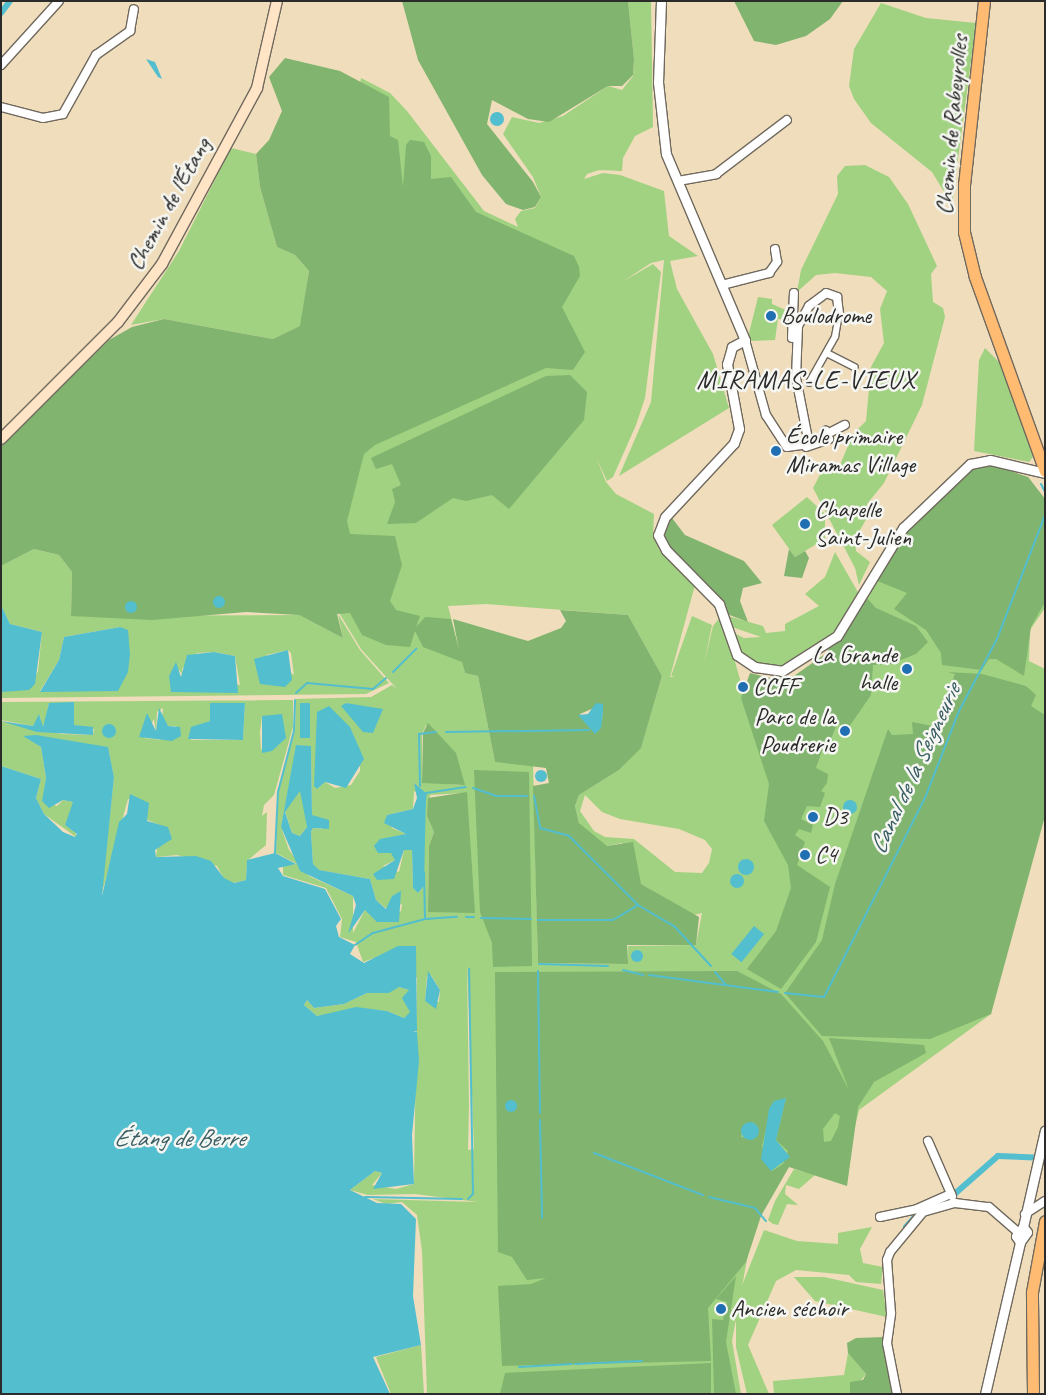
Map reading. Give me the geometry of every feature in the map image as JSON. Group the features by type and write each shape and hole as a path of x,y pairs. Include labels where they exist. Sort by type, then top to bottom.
{"main road":[{"name":"Chemin de l’Étang","path":"1,439 112,329 162,264 257,88 277,1"},
{"name":"Chemin de Rabeyrolles","path":"984,1 964,184 964,232 975,277 1045,456"},
{"name":"Chemin de Rabeyrolles","path":"1019,393 1042,472"},
{"path":"1033,1394 1032,1301 1045,1221"}],"street":[{"path":"1,65 60,1"},
{"path":"661,1 660,120 666,154 745,340 766,415 787,447 816,446 827,435 845,425"},
{"path":"1,107 43,118 63,114 96,55 130,31 134,9"},
{"path":"678,181 716,174 787,120"},
{"path":"722,285 754,279 775,266 775,249"},
{"path":"794,293 792,342 796,351"},
{"path":"799,447 809,444 800,407 796,351 798,326 814,301 826,293 835,295 839,314 827,353 809,383"},
{"path":"745,340 732,347 726,364 739,430 734,442 665,517 659,528 661,543 719,604 737,655 746,663 772,670 793,668 837,636 903,528 970,464 990,460 1042,472"},
{"path":"827,353 844,358 856,367"},
{"path":"1034,440 1045,462"},
{"path":"1020,1229 1045,1130"},
{"path":"928,1141 954,1203"},
{"path":"880,1217 917,1209 950,1194"},
{"path":"1025,1214 1045,1201"},
{"path":"897,1394 887,1343 891,1312 886,1260 923,1212 954,1203 989,1207 1027,1232 1020,1242 985,1394"}],"green space":[{"path":"402,1 628,1 634,59 633,75 622,86 608,86 549,122 528,119 492,100 487,124 533,182 541,197 535,207 523,210 506,204 482,175 418,60"},
{"name":"Parc de la Poudrerie","path":"628,1 651,1 653,127 635,136 623,158 622,171 599,170 587,174 584,179 603,173 620,175 664,191 669,236 698,256 670,261 677,289 713,354 729,408 619,476 651,402 664,260 651,263 622,282 653,264 661,272 645,398 636,425 613,477 607,481 596,457 606,482 616,494 654,514 653,537 660,551 695,585 670,677 675,677 671,676 692,616 712,625 704,664 713,626 722,615 741,683 787,680 825,658 860,613 872,580 996,470 1028,477 1045,499 1045,608 1030,630 1029,661 1045,669 1045,809 1015,906 991,1014 859,1110 849,1151 789,1166 753,1227 732,1341 741,1394 427,1394 422,1251 417,1215 402,1202 386,1204 373,1199 478,1202 415,1194 368,1195 350,1190 375,1171 382,1173 372,1185 396,1189 414,1184 417,978 374,958 363,962 356,942 340,937 342,919 326,888 283,875 283,865 297,864 276,853 278,791 295,731 296,699 371,697 392,685 397,689 361,649 321,583 350,149 361,78 390,93 407,111 484,211 518,227 515,219 521,211 535,208 541,197 533,177 503,134 512,117 539,123 563,116 608,86 622,90 633,76 634,59","holes":["486,604 628,615 662,676 641,747 619,770 579,795 575,806 579,823 589,834 607,846 622,843 641,884 693,915 702,913 696,945 628,946 627,964 538,963 533,764 495,762 478,676 465,673 448,606","346,703 377,710 363,732","331,711 352,732 360,752 360,771 351,785 335,788 325,782 317,789 316,748","426,725 454,759 460,785 422,782 422,734","297,745 311,747 312,815 323,829 313,828 311,833 313,864 318,870 370,879 376,900 387,909 402,904 401,911 384,921 365,910 353,933 353,896 309,876 289,850 281,827","414,791 424,797 424,886 418,893 413,888 412,850 404,850 399,872 383,866 395,860 391,838 406,834 392,828 387,815 413,809","463,793 428,911 429,846 434,832 427,816 430,795","585,795 602,812 620,819 679,829 705,840 712,849 709,863 702,873 675,872 634,839 605,837 594,831 580,811","467,960 474,1149 468,1150","431,975 440,990 439,1002 425,1001 427,976"]},
{"path":"734,1 843,1 830,19 806,36 776,45 754,41"},
{"path":"881,3 926,18 976,23 952,205 932,172 871,123 854,99 849,86 854,49"},
{"path":"285,58 340,71 389,97 390,136 398,140 403,187 406,145 410,140 424,142 431,156 431,179 451,177 476,212 574,256 579,267 580,276 562,307 585,352 573,370 546,368 375,445 364,454 347,521 350,534 395,536 402,565 390,601 396,610 420,616 416,627 425,617 451,619 459,650 453,619 528,641 561,628 566,621 560,610 628,615 662,676 641,748 619,770 579,795 575,806 579,823 607,846 633,842 641,884 699,917 696,945 627,945 628,964 538,963 533,786 549,783 546,768 495,762 478,676 465,673 462,662 423,647 415,631 410,647 386,645 362,635 350,613 337,614 343,638 299,615 246,612 152,620 71,616 72,572 59,555 34,549 1,566 1,446 109,340 132,327 164,319 273,339 300,326 309,271 295,255 277,247 260,187 256,154 269,140 282,111 269,77","holes":["603,704 602,721 583,720 580,714"]},
{"path":"231,148 256,154 260,187 277,247 295,255 309,271 301,326 273,339 164,319 131,325 179,251"},
{"path":"865,165 889,177 908,204 937,266 931,274 933,302 943,308 945,317 922,405 884,483 867,504 868,516 855,539 856,551 870,562 859,585 855,568 813,488 823,469 837,472 853,434 866,421 871,367 884,343 880,309 887,291 871,277 835,273 816,275 797,292 801,270 838,194 837,176 845,166"},
{"name":"Boulodrome","path":"758,297 772,299 772,304 790,312 790,321 778,319 775,340 750,341 748,337"},
{"path":"985,348 1002,365 1033,457 1029,462 974,451 979,360"},
{"path":"570,375 587,392 584,420 509,509 492,495 466,501 453,498 416,523 387,524 395,502 392,489 401,485 392,464 376,469 371,458 546,376"},
{"path":"996,466 1028,477 1045,499 1045,602 1031,627 1024,676 996,659 989,659 982,670 942,665 941,653 926,630 894,609 907,593 875,580 896,540 951,487 973,468"},
{"path":"807,497 825,514 825,539 795,557 772,525"},
{"path":"672,518 685,535 744,561 762,583 743,588 740,601 748,622 727,614 664,545 661,535"},
{"path":"34,549 59,555 72,572 71,616 299,615 343,638 338,614 360,650 389,683 366,694 1,698 1,692 10,689 29,690 38,671 42,632 10,624 1,605 1,566","holes":["120,627 118,691 40,691 59,660 64,637","288,650 291,653 294,675 266,655","215,652 235,656 240,685 169,676 179,670 183,675 182,669 197,653"]},
{"path":"789,549 795,557 805,551 809,558 802,578 784,576"},
{"path":"835,552 859,594 837,629 789,667 760,665 739,653 732,632 744,638 761,637 732,627 728,616 763,626 766,633 785,631 785,624 819,606 805,594 825,577"},
{"path":"866,597 876,608 916,626 928,642 916,654 891,664 873,665 871,695 849,727 837,724 831,739 837,745 834,753 822,751 816,768 828,774 827,783 821,791 825,793 820,807 807,806 801,819 813,825 811,833 799,829 795,835 805,842 797,865 830,887 816,942 781,989 747,969 776,931 791,888 788,865 764,821 769,784 741,698 750,673 770,678 794,676 825,654"},
{"path":"948,672 982,674 1026,686 1036,695 1031,706 1045,715 1045,816 991,1014 930,1039 822,1036 785,993 822,940 835,884 888,729 892,735 913,734 912,722 942,728 949,713 943,705 955,674"},
{"path":"293,700 293,727 274,795 264,805 262,816 267,812 266,845 247,861 246,880 233,883 224,879 217,866 177,855 156,857 160,825 147,820 142,800 128,799 101,896 114,777 108,748 24,736 41,747 46,778 43,801 57,806 63,800 73,802 76,837 44,814 36,798 41,779 1,766 1,721 62,734 93,735 94,729 74,725 74,702 48,705 47,723 41,727 40,715 33,726 1,720 1,702","holes":["212,703 245,703 243,740 191,740 190,733 197,726 210,721","163,708 162,720 168,726 176,726 161,740 144,738 154,719 156,732 157,712","262,716 286,738 261,750 260,732"]},
{"path":"428,723 456,753 465,785 422,783 423,733"},
{"path":"474,770 529,772 532,966 493,967 492,943 480,912"},
{"path":"300,790 303,792 307,827 300,836 292,833 285,811"},
{"path":"467,792 475,913 428,912 429,846 434,832 427,816 428,798"},
{"path":"737,971 781,994 823,1041 849,1090 829,1038 924,1045 926,1053 874,1082 858,1107 847,1186 789,1167 761,1216 746,1262 708,1308 711,1361 502,1366 498,1286 531,1284 546,1278 527,1280 512,1257 498,1252 495,972","holes":["786,1098 776,1140 788,1151 783,1164 772,1171 762,1146 770,1112","835,1113 840,1116 838,1127 831,1141 824,1142 823,1129","753,1122 758,1133 752,1139 741,1137 743,1129"]},
{"path":"399,987 409,990 410,1013 404,1018 387,1011 362,1009 317,1016 304,1005 307,1000 314,1008 344,1004 367,993"},
{"path":"794,1169 815,1175 799,1189 786,1185 785,1194 798,1205 787,1204 778,1225 773,1224 768,1220 775,1201"},
{"path":"872,1227 860,1249 863,1263 883,1267 881,1284 856,1282 849,1275 796,1270 776,1281 748,1345 769,1394 747,1394 736,1347 736,1317 741,1288 764,1230 797,1241 838,1244 838,1233"},
{"path":"736,1276 726,1342 736,1394 714,1393 712,1319 723,1320 727,1302 716,1299"},
{"path":"794,1277 824,1277 883,1290 887,1317 815,1301"},
{"path":"885,1337 895,1394 850,1394 850,1382 863,1380 866,1374 848,1353 847,1343 856,1338"},
{"path":"421,1345 424,1394 391,1394 376,1357"},
{"path":"848,1353 866,1374 850,1394 774,1394 773,1381 844,1375"},
{"path":"711,1363 711,1394 500,1394 505,1373"}],"water":[{"path":"146,59 155,62 162,79 158,77"},
{"path":"497,112 502,114 504,119 502,124 497,126 492,124 490,119 492,114"},
{"path":"217,596 221,596 225,602 221,608 217,608 213,604 213,600"},
{"path":"131,601 137,607 131,613 125,607"},
{"path":"1,605 10,624 42,632 35,684 29,690 1,692"},
{"path":"120,627 128,630 130,654 128,672 118,691 40,692 59,660 64,637"},
{"path":"288,650 292,680 285,687 260,684 254,659"},
{"path":"214,652 235,656 238,693 171,692 169,676 176,662 181,677 187,655"},
{"path":"74,702 74,725 93,727 93,735 37,732 1,721 33,726 39,714 43,727 49,703"},
{"path":"210,703 245,703 243,740 188,739 191,727 210,721"},
{"path":"300,703 310,703 310,738 300,738"},
{"path":"346,703 383,709 373,733 363,732 341,706"},
{"path":"596,703 603,704 603,712 601,728 595,734 578,715 588,714"},
{"path":"329,706 350,727 364,759 346,788 325,782 317,789 314,786 317,712"},
{"path":"159,708 168,726 180,727 181,736 172,741 139,737 147,713 156,731"},
{"path":"282,714 286,738 272,751 262,753 262,716"},
{"path":"109,724 114,726 116,731 114,736 109,738 104,736 102,731 104,726"},
{"name":"Étang de Berre","path":"36,735 108,747 114,777 102,896 119,822 127,814 130,794 149,803 147,821 168,827 172,839 155,850 156,857 196,856 211,861 224,878 234,883 246,880 247,860 275,853 296,864 278,868 283,876 325,889 341,919 336,926 339,937 355,945 350,954 364,963 398,946 416,946 417,1031 413,1032 417,1032 419,1061 412,1135 414,1184 373,1189 382,1173 375,1171 350,1190 377,1203 401,1204 416,1219 413,1296 421,1345 373,1357 390,1394 1,1394 1,766 41,779 36,798 44,814 63,832 75,837 77,834 65,825 73,802 63,800 49,808 42,801 46,778 41,747 23,736","holes":["399,987 409,990 402,998 410,1012 404,1018 387,1011 356,1007 317,1016 304,1005 307,1000 314,1008 344,1004 367,993 389,993"]},
{"path":"296,745 311,746 312,815 329,820 329,829 313,828 311,832 313,864 319,870 370,879 376,900 386,909 392,896 401,891 399,922 377,922 365,910 348,934 356,905 353,896 300,871 281,827","holes":["300,791 307,827 300,836 292,833 285,812"]},
{"path":"539,770 543,770 547,776 543,782 539,782 535,778 535,774"},
{"path":"414,783 426,793 424,886 418,893 413,888 412,850 404,850 394,879 377,880 373,874 395,860 391,853 378,853 374,846 380,839 406,834 384,823 387,815 413,809 417,798"},
{"path":"847,800 853,800 857,807 853,814 847,814 843,810 843,804"},
{"path":"746,859 752,861 754,867 752,873 746,875 740,873 738,867 740,861"},
{"path":"737,874 742,876 744,881 742,886 737,888 732,886 730,881 732,876"},
{"path":"754,926 764,934 741,962 731,954"},
{"path":"635,950 639,950 643,956 639,962 635,962 631,958 631,954"},
{"path":"428,971 440,990 436,1009 425,1001"},
{"path":"786,1098 776,1140 790,1157 771,1171 761,1159 769,1109 774,1101"},
{"path":"509,1100 513,1100 517,1106 513,1112 509,1112 505,1108 505,1104"},
{"path":"750,1122 756,1125 759,1131 756,1137 750,1140 744,1137 741,1131 744,1125"}],"waterway":[{"path":"1,13 10,1"},
{"name":"Canal de la Seigneurie","path":"1041,484 1045,492"},
{"name":"Canal de la Seigneurie","path":"785,993 824,997 925,798 959,711 997,639 1045,515"},
{"path":"393,672 416,649"},
{"path":"296,693 307,683 373,689 386,678"},
{"path":"275,853 278,792 294,731 295,700"},
{"path":"446,732 589,730"},
{"path":"420,786 419,734 436,732"},
{"path":"423,820 426,793 466,787"},
{"path":"473,788 496,796 527,796"},
{"path":"534,796 540,828 569,836 638,905 675,927 711,966"},
{"path":"355,945 373,933 425,919 424,872"},
{"path":"538,920 613,920 638,905"},
{"path":"425,919 457,917"},
{"path":"466,917 474,917"},
{"path":"481,918 531,919"},
{"path":"539,964 608,966"},
{"path":"468,1199 473,1194 469,969"},
{"path":"623,970 643,975"},
{"path":"538,971 540,1113"},
{"path":"715,972 725,984"},
{"path":"649,975 778,992"},
{"path":"540,1120 542,1218"},
{"path":"594,1153 703,1195"},
{"path":"950,1198 998,1156 1045,1158"},
{"path":"365,1197 462,1199"},
{"path":"709,1197 755,1208 766,1221"},
{"path":"906,1227 922,1209"},
{"path":"575,1364 642,1361"},
{"path":"519,1367 572,1364"}],"place":[{"name":"Boulodrome","path":"771,316"},
{"name":"École primaire Miramas Village","path":"776,451"},
{"name":"Chapelle Saint-Julien","path":"805,524"},
{"name":"La Grande halle","path":"907,669"},
{"name":"CCFF","path":"743,687"},
{"name":"Parc de la Poudrerie","path":"845,731"},
{"name":"D3","path":"813,817"},
{"name":"C4","path":"805,855"},
{"name":"Ancien séchoir","path":"721,1309"}],"district":[{"name":"MIRAMAS-LE-VIEUX","path":"806,380"}]}
